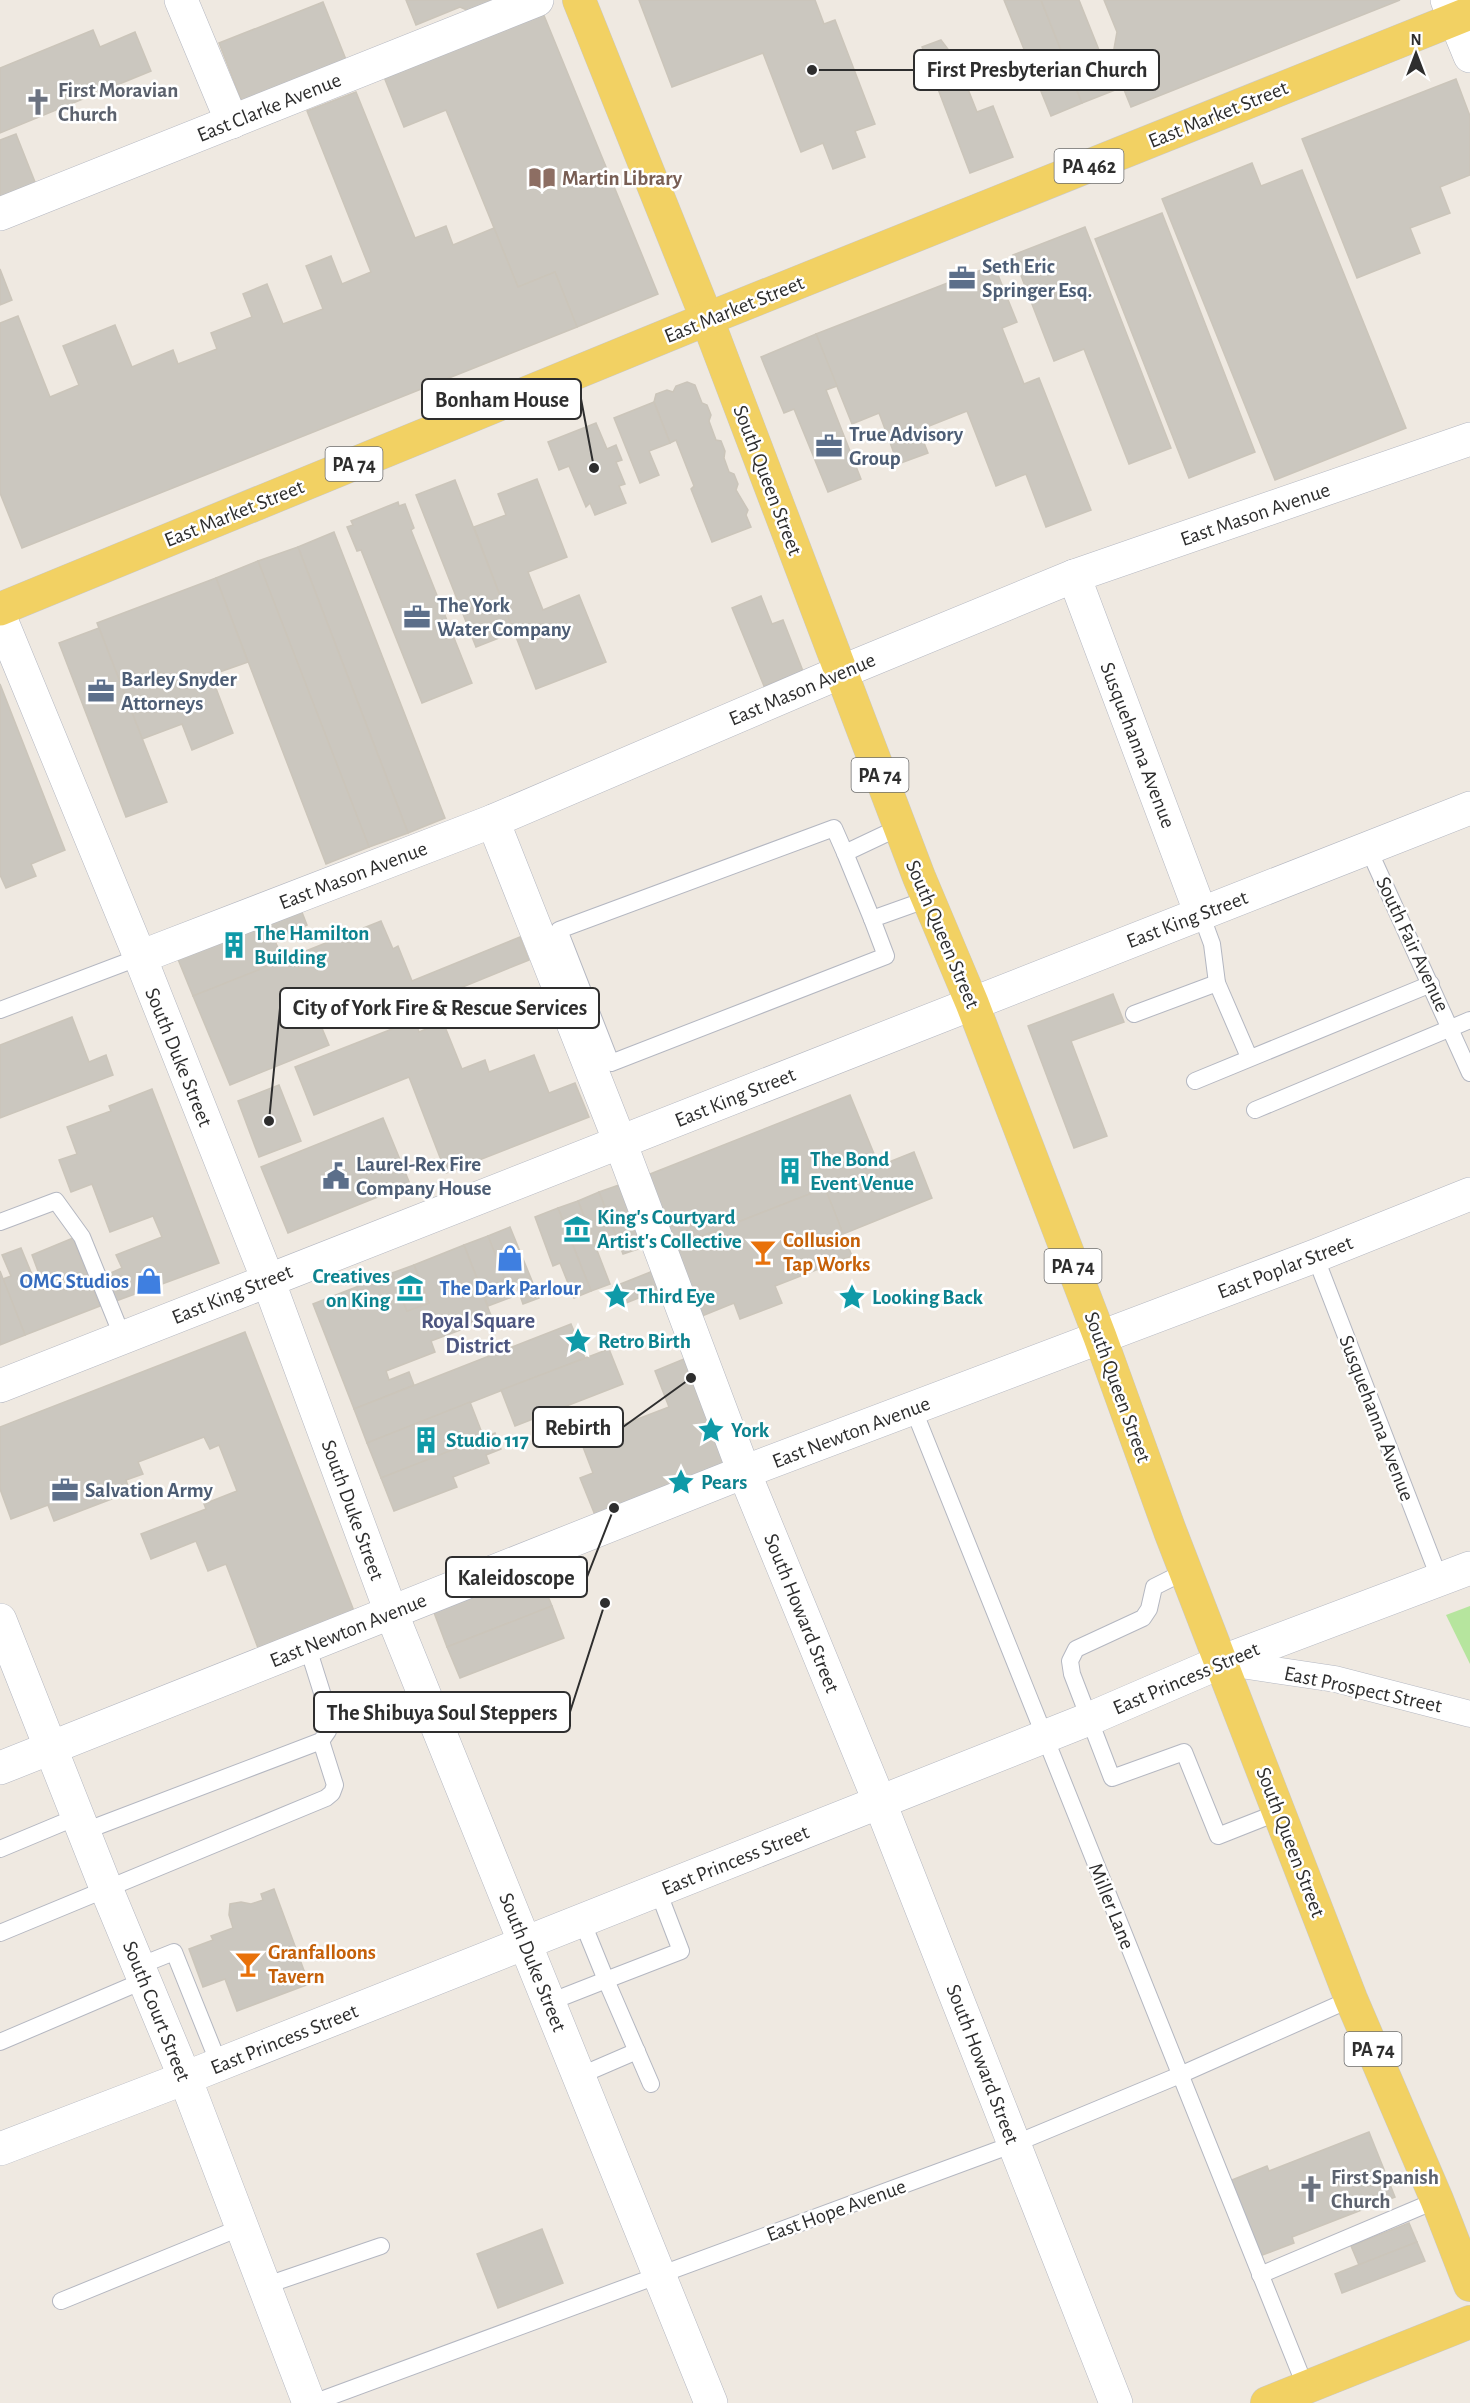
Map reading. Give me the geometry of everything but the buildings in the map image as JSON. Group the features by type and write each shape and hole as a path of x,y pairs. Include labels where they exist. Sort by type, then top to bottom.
{"main road":[{"name":"PA 74","path":"579,0 707,320"},
{"name":"East Market Street","path":"0,609 1457,11"},
{"name":"South Queen Street","path":"707,320 900,827 972,1003 1100,1337 1186,1571 1351,1999 1437,2200 1470,2284"},
{"path":"1267,2403 1308,2395 1470,2322"}],"street":[{"path":"182,0 232,122"},
{"name":"East Clarke Avenue","path":"0,214 537,0"},
{"path":"1457,11 1470,56"},
{"name":"East Mason Avenue","path":"140,957 493,821 840,672 1074,576 1470,439"},
{"name":"Susquehanna Avenue","path":"1074,576 1201,914"},
{"name":"South Duke Street","path":"0,617 140,957 268,1280 391,1612 711,2403"},
{"name":"East King Street","path":"0,1386 1470,808"},
{"name":"South Howard Street","path":"493,821 620,1142 744,1472 880,1803 1116,2403"},
{"name":"East Poplar Street","path":"1100,1337 1470,1194"},
{"name":"East Newton Avenue","path":"0,1768 744,1472 1100,1337"},
{"name":"East Princess Street","path":"0,2149 880,1803 1089,1719 1221,1662 1470,1568"},
{"name":"South Court Street","path":"0,1620 106,1888 185,2078 311,2403"},
{"name":"East Prospect Street","path":"1221,1662 1335,1679 1470,1714"}],"lane":[{"path":"844,853 900,827"},
{"path":"834,828 844,853 886,956 611,1063 559,930 834,828"},
{"name":"South Fair Avenue","path":"1368,848 1470,1073"},
{"path":"872,919 928,899"},
{"path":"1201,914 1212,944 1217,983 1249,1057"},
{"path":"0,1010 140,957"},
{"path":"1134,1014 1217,983"},
{"path":"1195,1081 1431,984"},
{"path":"1256,1110 1470,1020"},
{"path":"0,1222 56,1201 82,1237 123,1338"},
{"name":"Susquehanna Avenue","path":"1314,1256 1440,1580"},
{"name":"Miller Lane","path":"914,1408 1308,2395"},
{"path":"1186,1571 1154,1587 1149,1609 1143,1618 1076,1649 1070,1660 1072,1674 1089,1719 1112,1778 1184,1752 1218,1836 1279,1812"},
{"path":"0,1849 321,1741 328,1731 330,1718 307,1645"},
{"path":"0,1933 326,1798 335,1785 321,1741"},
{"path":"550,2002 681,1951 658,1891"},
{"path":"582,1921 651,2084"},
{"path":"0,2042 142,1973 174,1952 219,2064"},
{"name":"East Hope Avenue","path":"311,2403 1014,2144 1351,1999"},
{"path":"579,2076 637,2051"},
{"path":"1260,2275 1437,2200"},
{"path":"61,2301 242,2228"},
{"path":"264,2286 381,2246"}],"green space":[{"path":"1470,1606 1470,1664 1446,1615"}],"place":[{"name":"First Presbyterian Church","path":"812,70"},
{"name":"First Moravian Church","path":"38,102"},
{"name":"Martin Library","path":"542,178"},
{"name":"Seth Eric Springer Esq.","path":"962,278"},
{"name":"True Advisory Group","path":"829,446"},
{"name":"Bonham House","path":"594,468"},
{"name":"The York Water Company","path":"417,617"},
{"name":"Barley Snyder Attorneys","path":"101,691"},
{"name":"The Hamilton Building","path":"234,945"},
{"name":"City of York Fire & Rescue Services","path":"269,1121"},
{"name":"The Bond Event Venue","path":"790,1171"},
{"name":"Laurel-Rex Fire Company House","path":"336,1176"},
{"name":"King's Courtyard Artist's Collective","path":"577,1229"},
{"name":"Collusion Tap Works","path":"763,1252"},
{"name":"The Dark Parlour","path":"510,1258"},
{"name":"OMG Studios","path":"149,1281"},
{"name":"Creatives on King","path":"410,1288"},
{"name":"Third Eye","path":"617,1296"},
{"name":"Looking Back","path":"852,1297"},
{"name":"Retro Birth","path":"578,1341"},
{"name":"Rebirth","path":"691,1378"},
{"name":"York","path":"711,1430"},
{"name":"Studio 117","path":"426,1440"},
{"name":"Pears","path":"681,1482"},
{"name":"Salvation Army","path":"65,1490"},
{"name":"Kaleidoscope","path":"614,1508"},
{"name":"The Shibuya Soul Steppers","path":"605,1603"},
{"name":"Granfalloons Tavern","path":"248,1964"},
{"name":"First Spanish Church","path":"1311,2189"}],"district":[{"name":"Royal Square District","path":"478,1332"}]}
